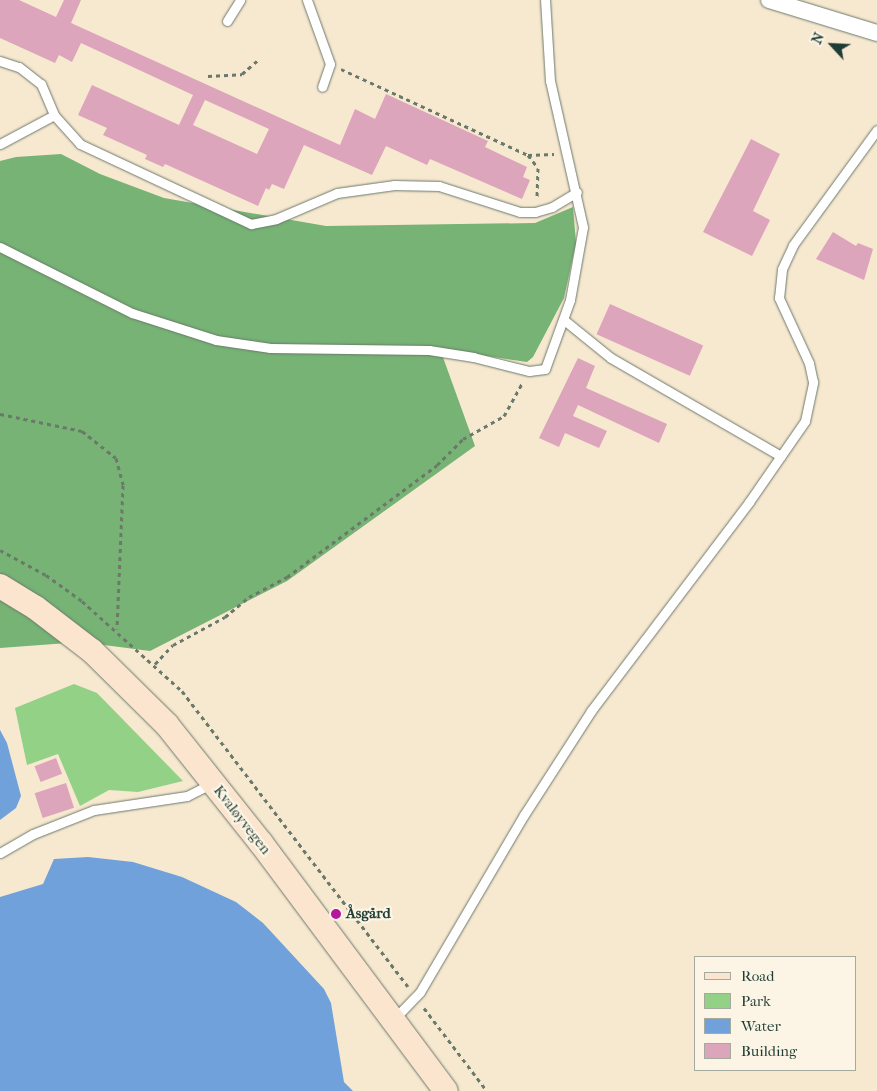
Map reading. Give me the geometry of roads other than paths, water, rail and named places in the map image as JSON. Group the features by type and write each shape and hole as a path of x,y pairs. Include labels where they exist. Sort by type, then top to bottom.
{"street":[{"path":"769,0 877,33"},
{"name":"Kvaløyvegen","path":"0,586 65,629 118,674 166,725 213,782 446,1091"}],"lane":[{"path":"228,21 240,0"},
{"path":"307,0 330,64 322,87"},
{"path":"0,247 132,313 216,340 270,348 450,352 528,372 545,369 564,320 582,245 577,192 550,81 545,0"},
{"path":"0,61 19,66 41,84 54,115 65,130 86,148 251,224 276,219 337,193 419,184 439,186 520,212 535,212 552,207 577,192"},
{"path":"0,144 54,115"},
{"path":"393,1020 412,1004 420,992 524,815 591,711 805,421 813,382 809,363 779,298 782,269 793,245 877,130"},
{"path":"564,320 610,358 781,456"},
{"path":"0,853 33,834 94,810 186,796 213,782"}],"water":[{"path":"0,730 7,743 21,796 16,808 0,820"},
{"path":"88,857 133,862 182,877 236,902 263,923 324,989 331,1003 344,1082 353,1091 0,1091 0,897 43,884 54,859"}],"place":[{"name":"Åsgård","path":"336,914"}]}
